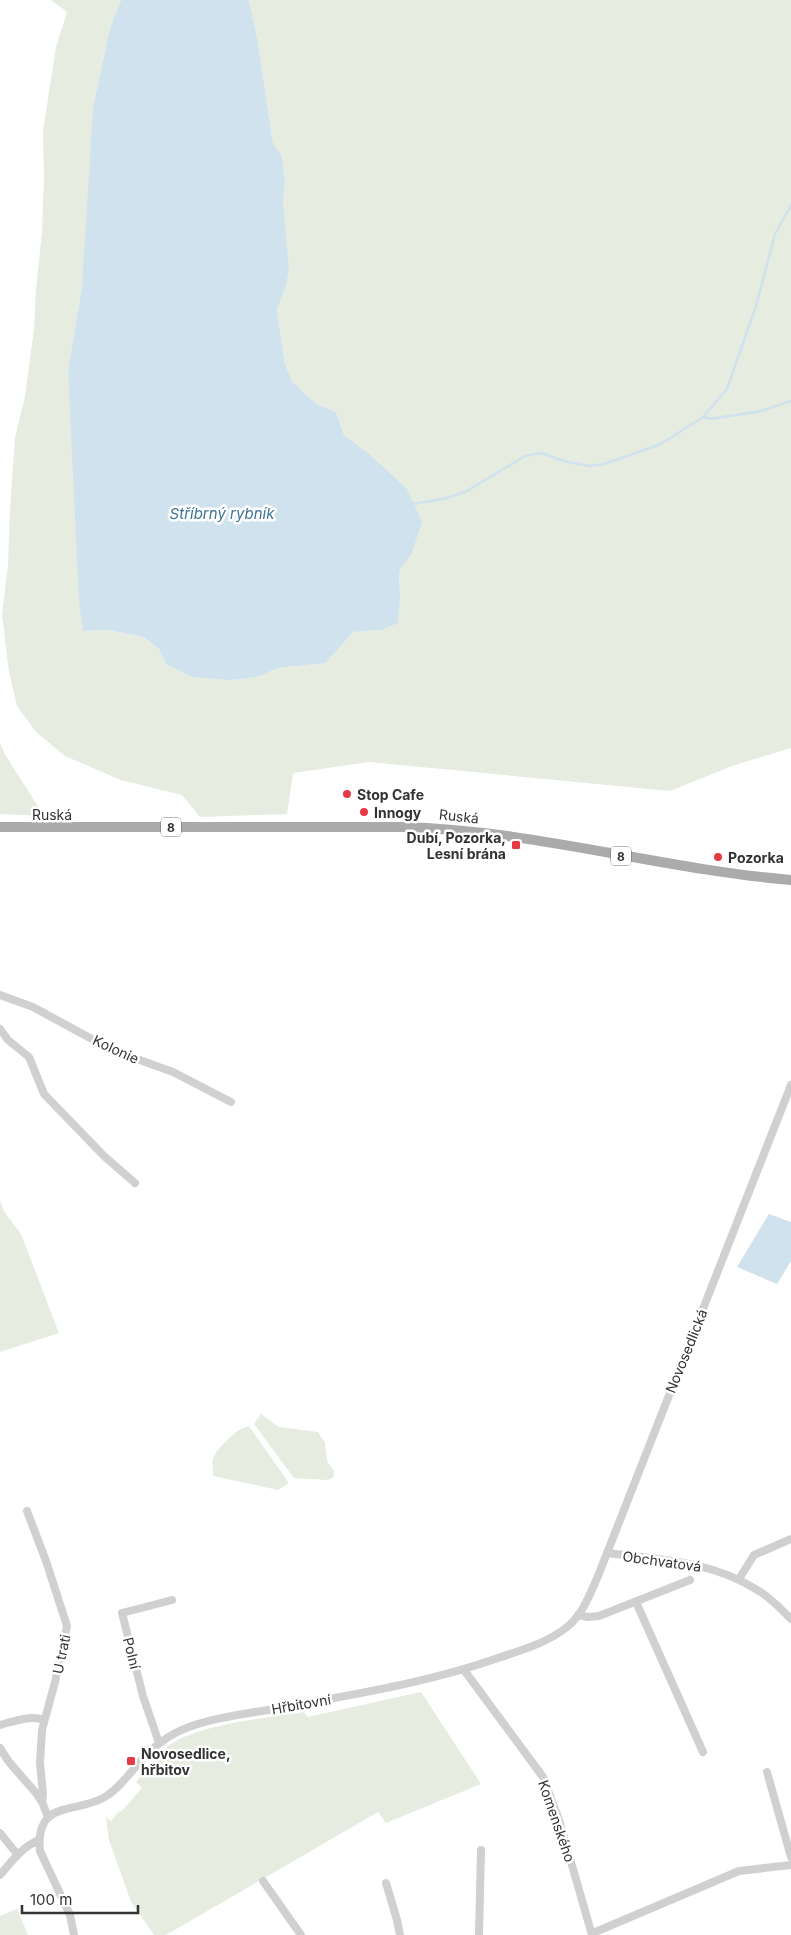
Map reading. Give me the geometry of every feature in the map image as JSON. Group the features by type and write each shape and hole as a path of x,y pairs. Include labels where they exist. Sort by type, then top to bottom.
{"main road":[{"name":"Ruská","path":"0,827 351,826 442,828 544,842 702,870 791,880"}],"street":[{"name":"Kolonie","path":"0,995 33,1007 112,1050 173,1072 231,1102"},
{"path":"0,1029 8,1040 29,1057 44,1094 104,1156 136,1183"},
{"name":"Novosedlická","path":"578,1615 588,1598 607,1553 791,1085"},
{"name":"U trati","path":"27,1511 53,1580 67,1626 55,1682 44,1720 40,1746 42,1802"},
{"path":"739,1579 754,1555 791,1539"},
{"name":"Obchvatová","path":"607,1553 690,1563 711,1568 739,1579 760,1592 791,1619"},
{"path":"578,1615 588,1617 599,1616 690,1580"},
{"name":"Polní","path":"159,1743 143,1696 122,1613 172,1600"},
{"path":"636,1602 703,1752"},
{"name":"Hřbitovní","path":"48,1817 56,1811 97,1801 111,1793 159,1743 188,1727 216,1720 347,1696 464,1670 542,1642 568,1626 578,1615"},
{"name":"Komenského","path":"464,1670 543,1777 559,1820 592,1934"},
{"path":"0,1725 36,1717 44,1720"},
{"path":"0,1748 42,1802 48,1817 42,1827 39,1840 42,1858 70,1915 74,1935"},
{"path":"767,1772 791,1857"},
{"path":"0,1833 17,1854"},
{"path":"0,1875 17,1854 31,1843 39,1840"},
{"path":"479,1935 481,1850"},
{"path":"592,1934 740,1871 791,1865"},
{"path":"263,1881 300,1935"},
{"path":"386,1883 400,1935"}],"shaded area":[{"path":"51,0 121,0 110,28 82,287 68,370 83,631 109,630 144,637 159,649 166,664 192,677 227,680 260,676 278,668 326,663 353,632 381,630 400,594 399,571 411,555 368,453 344,435 336,412 317,404 292,381 285,364 277,309 285,289 283,203 285,181 282,156 273,143 258,43 249,0 791,0 791,748 732,766 670,791 369,762 293,773 287,814 200,817 182,795 121,780 65,756 36,732 17,706 9,672 2,615 8,564 15,437 25,397 34,329 42,232 43,131 56,47 67,12"},
{"path":"0,743 6,756 44,816 0,814"},
{"path":"0,1201 5,1213 21,1234 59,1333 0,1352"},
{"path":"261,1414 279,1427 318,1432 325,1443 327,1461 334,1471 333,1478 327,1480 294,1478 254,1424"},
{"path":"249,1426 289,1483 278,1490 213,1476 213,1459 218,1450 239,1430"},
{"path":"421,1692 481,1784 386,1823 378,1812 166,1935 154,1935 131,1902 109,1840 106,1817 111,1821 142,1788 136,1782 167,1747 180,1739 213,1727 304,1712 308,1717"},
{"path":"17,1909 28,1935 0,1935 0,1916"}],"water":[{"name":"Stříbrný rybník","path":"121,0 249,0 258,43 273,143 282,156 285,181 283,203 289,270 285,289 277,309 285,364 292,381 305,394 317,404 336,412 344,435 368,453 407,489 422,522 411,555 399,571 398,623 381,630 353,632 326,663 278,668 260,676 244,679 227,680 192,677 166,664 159,649 144,637 109,630 83,631 79,601 68,370 82,287 93,109 110,28"},
{"path":"769,1214 791,1222 791,1261 777,1284 737,1267"}],"waterway":[{"path":"412,504 443,499 465,492 525,456 541,453 567,462 590,466 604,464 661,444 703,417 727,389 756,306 775,234 791,205"},
{"path":"703,417 711,419 761,411 791,401"}],"place":[{"name":"Stop Cafe","path":"347,794"},
{"name":"Innogy","path":"364,812"},
{"name":"Dubí, Pozorka, Lesní brána","path":"516,845"},
{"name":"Pozorka","path":"718,857"},
{"name":"Novosedlice, hřbitov","path":"131,1761"}]}
